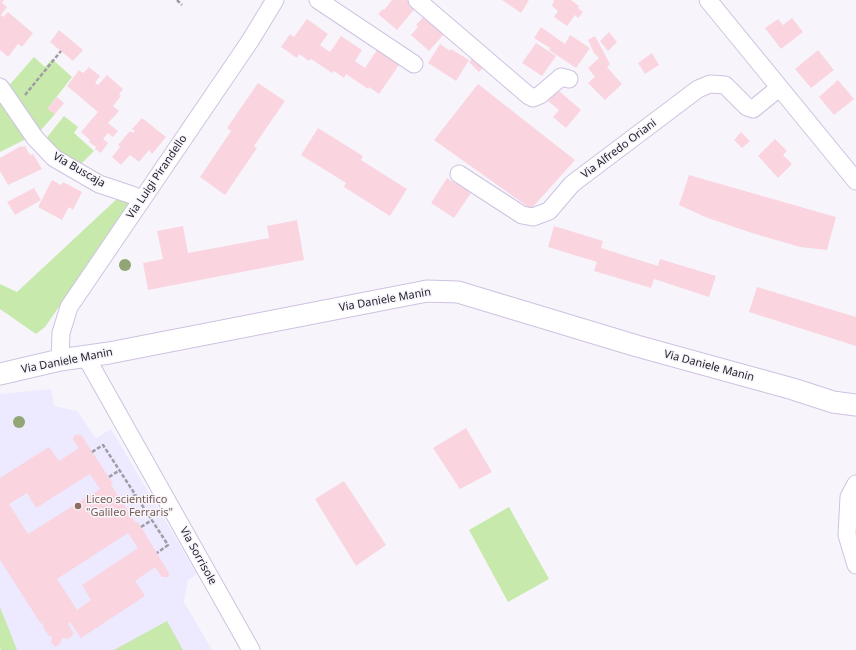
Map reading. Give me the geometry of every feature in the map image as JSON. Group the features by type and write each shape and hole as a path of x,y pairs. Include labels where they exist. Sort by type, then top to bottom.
{"main road":[{"name":"Via Daniele Manin","path":"0,374 60,360 86,357 427,291 458,292 637,346 793,389 833,402 856,405"},
{"name":"Via Daniele Manin","path":"833,402 845,410 856,414"}],"street":[{"name":"Via Luigi Pirandello","path":"60,360 61,333 69,307 250,41 275,0"},
{"path":"318,0 414,64"},
{"path":"417,0 529,96 533,98 540,95 562,77 569,79"},
{"path":"708,0 856,181"},
{"name":"Via Alfredo Oriani","path":"459,174 522,214 533,217 549,211 572,184 698,89 710,84 725,85 746,107 752,109 779,88"},
{"name":"Via Buscaja","path":"0,87 35,138 54,158 99,184 132,195 141,200"},
{"name":"Via Sorrisole","path":"86,357 251,650"},
{"path":"856,484 849,497 847,535 856,565"}],"path":[{"path":"177,0 182,5"},
{"path":"15,108 61,51"},
{"path":"92,452 103,445 120,470 168,545 157,552"},
{"path":"109,477 120,470"},
{"path":"123,503 135,495"},
{"path":"140,527 152,520"}],"shaded area":[{"name":"Liceo scientifico \"Galileo Ferraris\"","path":"51,389 54,406 77,411 96,438 111,429 197,574 188,580 184,602 212,650 0,650 0,394"}],"green space":[{"path":"34,57 45,67 52,59 72,77 48,108 55,114 41,130 37,132 5,90"},
{"path":"0,95 30,137 0,152"},
{"path":"64,116 78,127 74,133 94,151 76,169 47,141 48,136"},
{"path":"120,196 130,204 45,327 36,334 0,309 0,284 17,292"},
{"path":"509,507 549,579 508,602 469,530"},
{"path":"0,607 17,650 1,650"},
{"path":"167,621 183,650 114,650"}],"building":[{"path":"0,0 4,0 2,3 7,7 1,15 3,17 8,12 33,33 22,47 18,44 8,57 0,50"},
{"path":"392,0 409,0 417,6 397,30 378,14 383,9 384,10"},
{"path":"502,0 529,0 521,13"},
{"path":"554,0 571,0 579,6 578,8 583,12 578,18 575,15 567,26 554,17 558,11 552,6"},
{"path":"425,15 445,33 429,51 411,35 418,27 416,25"},
{"path":"792,18 803,32 781,49 765,28 778,19 783,25"},
{"path":"307,19 328,34 320,45 330,52 341,36 362,50 355,61 365,68 377,50 399,65 379,94 369,87 368,89 346,74 344,78 334,71 332,73 311,59 309,61 299,54 297,58 281,47 290,34 294,37"},
{"path":"541,27 565,44 570,35 590,48 576,68 534,38"},
{"path":"59,30 83,50 73,61 50,42"},
{"path":"609,32 617,42 608,51 600,41"},
{"path":"595,36 610,64 607,67 622,84 605,100 588,83 595,77 588,68 599,58 594,53 588,40"},
{"path":"536,43 556,56 542,76 522,63"},
{"path":"440,44 450,51 451,49 469,60 456,81 428,63"},
{"path":"818,50 834,70 811,88 795,69"},
{"path":"652,53 659,65 645,74 638,63"},
{"path":"475,56 485,65 479,72 469,62"},
{"path":"89,67 100,76 95,83 98,85 107,75 123,89 119,94 121,96 113,106 119,111 108,123 118,131 113,137 108,133 103,139 108,143 101,153 95,149 96,147 89,142 90,140 81,132 98,112 67,86 79,70 83,73"},
{"path":"838,80 854,99 834,115 819,97"},
{"path":"258,83 285,101 254,146 257,148 225,195 200,177 231,131 227,128"},
{"path":"478,84 575,160 531,209 434,140"},
{"path":"558,90 581,110 566,128 553,117 559,110 548,101"},
{"path":"57,97 64,103 55,114 47,109"},
{"path":"142,118 166,137 152,154 149,150 139,162 130,155 121,165 112,157 120,147 118,145 130,131 133,133 135,131 132,129"},
{"path":"318,128 363,156 361,160 407,189 390,216 344,187 346,183 301,155"},
{"path":"741,132 750,141 742,148 734,140"},
{"path":"775,139 787,151 783,155 792,164 778,178 758,156"},
{"path":"21,146 25,146 30,155 33,154 42,169 8,185 0,171 0,158"},
{"path":"689,175 836,217 827,250 800,247 752,233 705,217 679,205"},
{"path":"447,178 471,193 454,218 431,203"},
{"path":"52,180 61,185 63,182 82,192 73,210 69,207 62,220 38,207"},
{"path":"34,188 41,200 15,215 7,202"},
{"path":"297,220 304,260 148,290 143,263 163,259 157,231 183,226 188,253 269,238 267,226"},
{"path":"554,226 603,241 601,248 658,266 660,259 716,276 709,297 654,279 651,288 594,271 597,262 548,247"},
{"path":"757,287 856,317 856,346 749,312"},
{"path":"466,428 492,472 460,489 433,448"},
{"path":"77,434 82,436 113,484 111,485 136,523 138,522 169,573 168,577 162,577 155,567 135,581 145,596 81,638 70,622 68,624 74,634 68,639 62,638 60,644 55,647 51,642 52,636 49,636 43,627 44,626 42,623 41,624 0,560 0,478 49,447 59,461 79,448 73,440 73,437","holes":["90,474 100,489 28,534 9,504 27,493 36,508","128,533 138,548 82,585 91,600 77,610 57,579"]},
{"path":"344,481 386,545 356,566 315,499"}],"place":[{"name":"Liceo scientifico \"Galileo Ferraris\"","path":"78,506"}]}
